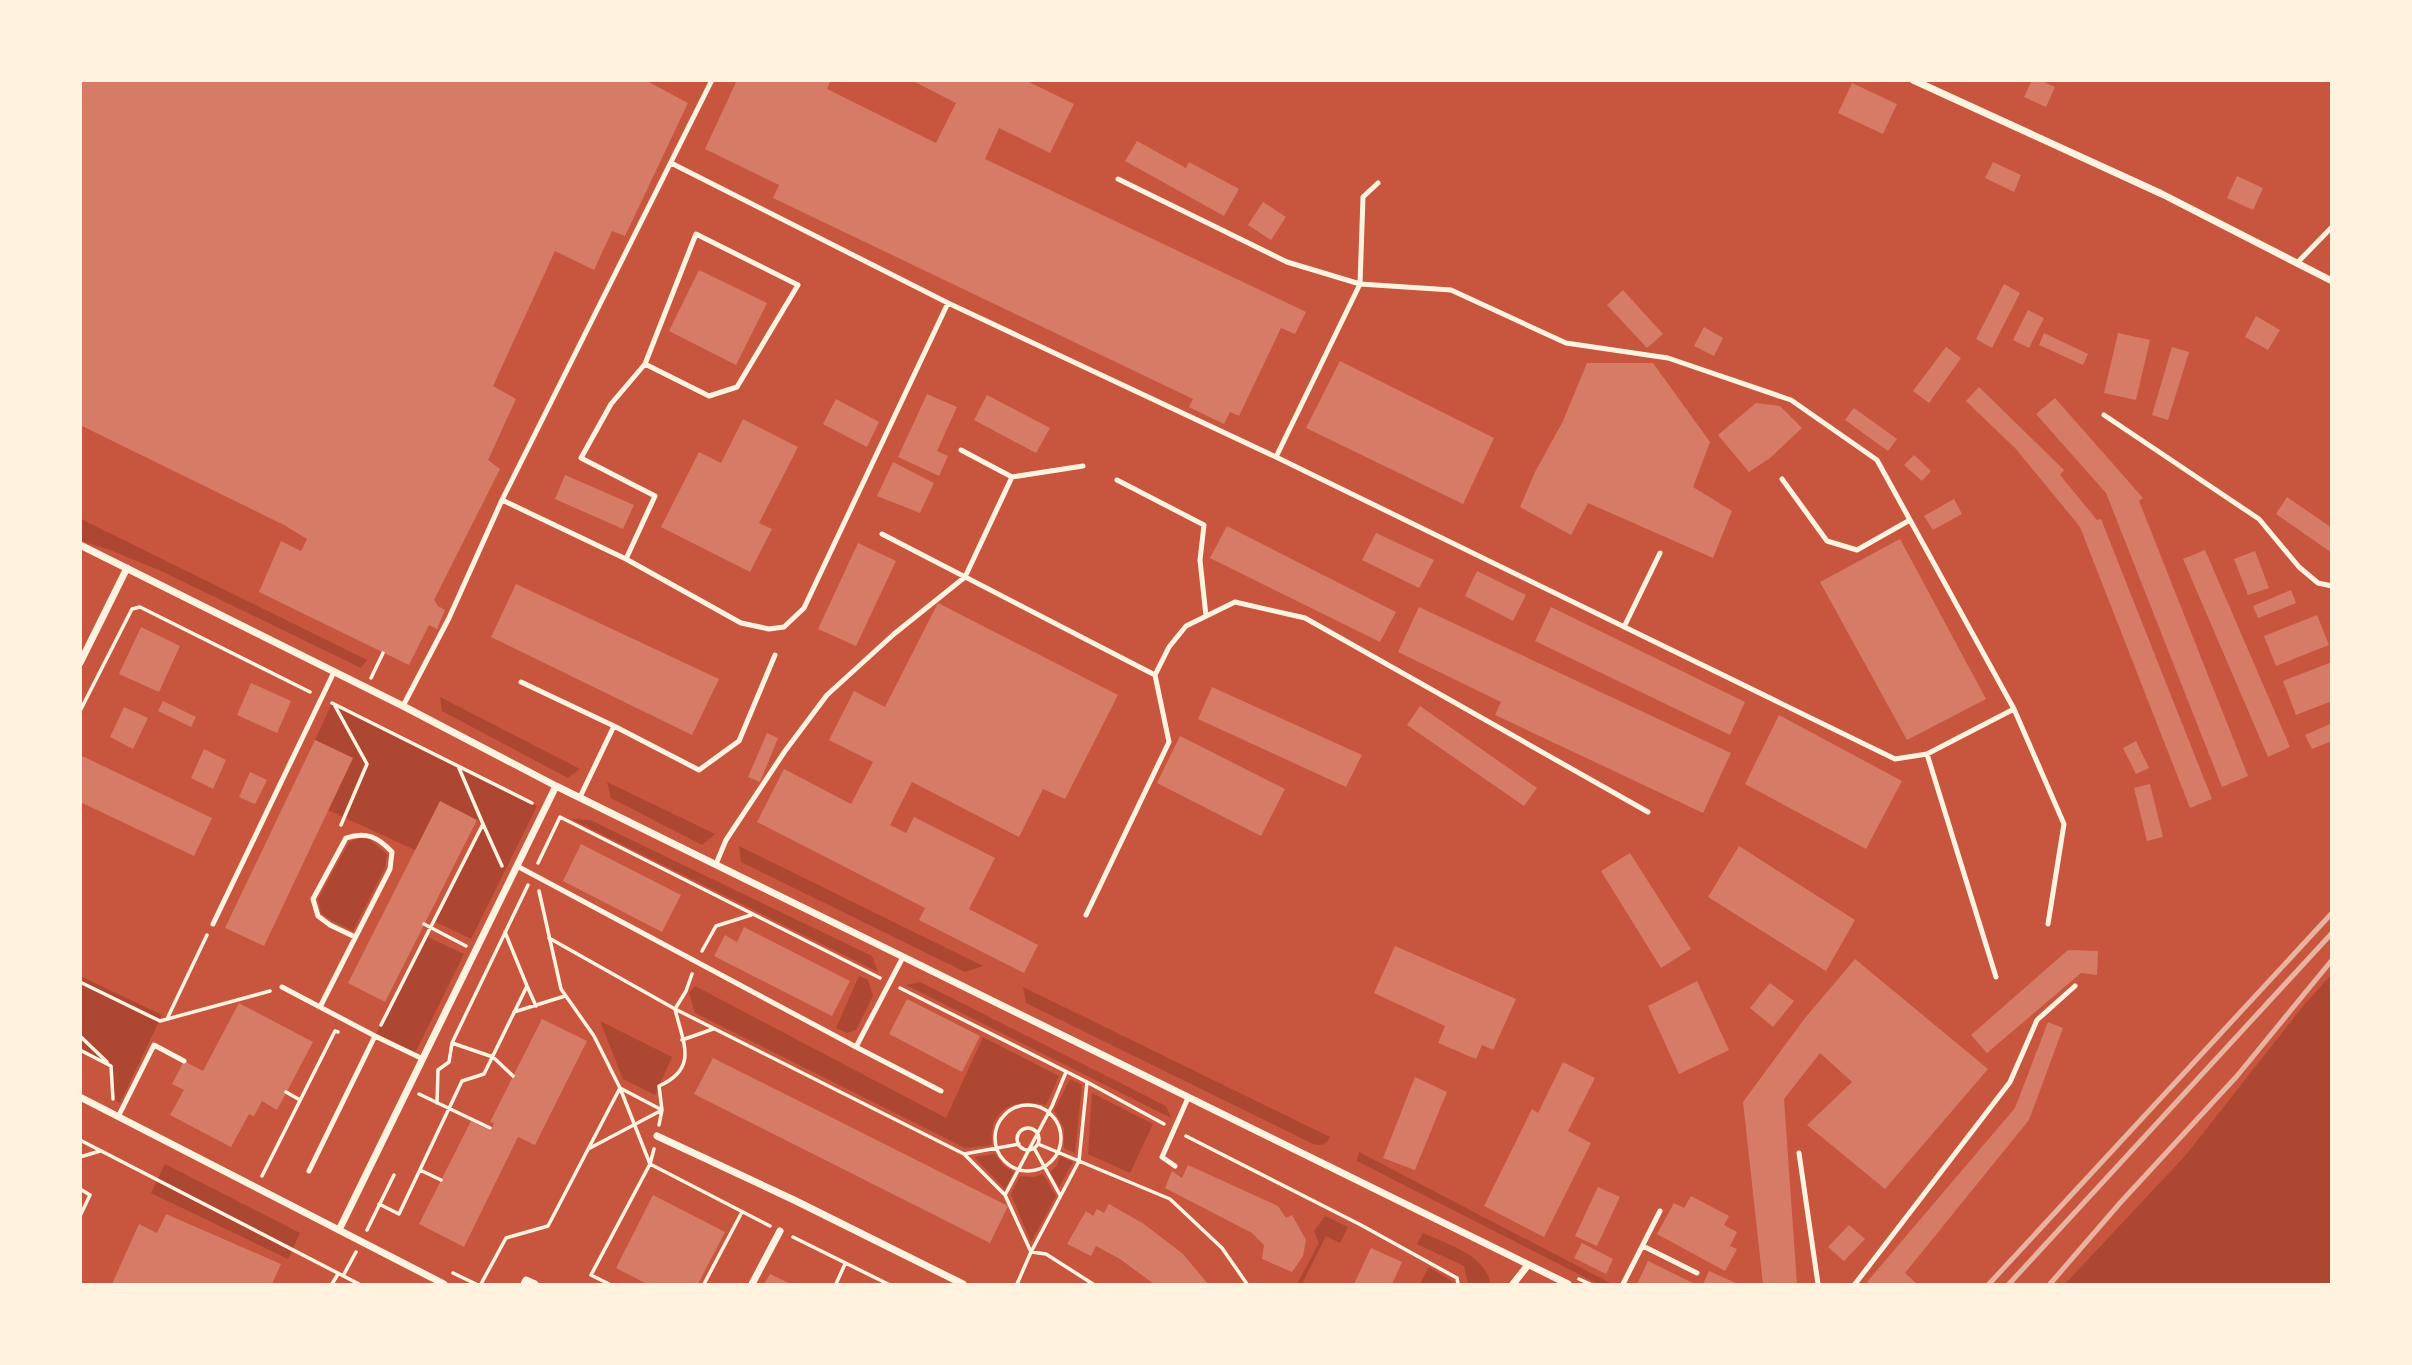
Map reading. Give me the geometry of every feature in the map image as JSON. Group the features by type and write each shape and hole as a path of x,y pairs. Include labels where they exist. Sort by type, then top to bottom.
{"street":[{"path":"1913,80 2162,194 2332,281"},
{"path":"80,545 403,706 556,786 1569,1284"},
{"path":"81,663 127,568"},
{"path":"339,1230 556,786"},
{"path":"80,1097 444,1284"},
{"path":"657,1136 793,1199 963,1284"},
{"path":"752,1284 780,1231"},
{"path":"1513,1284 1528,1265"},
{"path":"524,1284 526,1280 535,1284"}],"lane":[{"path":"403,706 449,618 502,500 712,80"},
{"path":"671,163 948,303 1276,457 1895,759 1927,754 2014,709"},
{"path":"1118,179 1286,262 1360,284 1451,290 1566,343 1668,358 1791,400 1877,460 2014,709 2064,824 2048,924"},
{"path":"1276,457 1360,284 1363,197 1378,183"},
{"path":"2297,263 2332,228"},
{"path":"626,559 655,496 580,458 611,404 645,364 696,234 798,285 737,387 709,396 645,364"},
{"path":"502,500 626,559 741,622 769,629 784,627 804,608 948,303"},
{"path":"2104,415 2259,519 2299,567 2318,583 2332,586"},
{"path":"961,450 1012,477 1083,466"},
{"path":"716,864 734,829 785,751 827,695 894,634 965,577 1012,477"},
{"path":"1782,479 1827,541 1857,550 1910,520"},
{"path":"1117,480 1204,525 1200,560 1206,616"},
{"path":"882,534 1155,675"},
{"path":"1624,627 1660,553"},
{"path":"1086,915 1169,742 1155,675 1169,647 1186,626 1235,602 1304,618 1648,812"},
{"path":"521,681 698,770 739,741 775,655"},
{"path":"213,924 334,672"},
{"path":"580,797 614,726"},
{"path":"1927,754 1996,977"},
{"path":"320,1007 390,869 392,852 370,835 359,834 346,838 313,898 318,916 355,937"},
{"path":"517,866 695,963 941,1091"},
{"path":"856,1047 902,957"},
{"path":"1855,1284 2010,1082 2037,1020 2076,986"},
{"path":"282,987 423,1059"},
{"path":"309,1171 375,1036"},
{"path":"118,1117 154,1045 184,1061"},
{"path":"1175,1166 1161,1157 1188,1098"},
{"path":"1799,1153 1818,1284"},
{"path":"1623,1284 1660,1212"},
{"path":"1643,1246 1697,1273"}],"path":[{"path":"80,711 132,609 140,607 537,806"},
{"path":"377,666 383,653"},
{"path":"334,704 367,764 341,827 346,838"},
{"path":"458,766 505,871 539,891 561,989 594,1036 620,1088 650,1164 888,1284"},
{"path":"437,1103 438,1070 449,1062 452,1043 559,817 1087,1082 1373,1232 1457,1278 1458,1284"},
{"path":"375,1036 483,824"},
{"path":"609,1284 591,1275 650,1164 662,1110 659,1086 673,1080 681,1072 686,1059 675,1009 686,991 695,963 716,926 752,914"},
{"path":"167,1019 213,924"},
{"path":"424,924 467,947"},
{"path":"505,932 536,1006"},
{"path":"549,937 675,1009 964,1154 1005,1195 1031,1252"},
{"path":"80,982 160,1021 282,987"},
{"path":"379,1204 399,1213 462,1081 484,1074 527,986"},
{"path":"514,1012 565,996"},
{"path":"682,1040 714,1028"},
{"path":"262,1176 335,1031 346,1037"},
{"path":"80,1036 111,1066 113,1099 125,1105"},
{"path":"452,1043 493,1057 513,1076"},
{"path":"80,1050 111,1066"},
{"path":"1005,1195 1034,1148 1038,1133 1066,1072"},
{"path":"1017,1284 1079,1161 1087,1082"},
{"path":"620,1088 662,1110"},
{"path":"452,1272 479,1284 506,1238 548,1226 620,1088"},
{"path":"286,1092 300,1100"},
{"path":"415,1092 490,1128"},
{"path":"1028,1105 1038,1106 1048,1112 1059,1126 1061,1145 1052,1162 1035,1171 1020,1170 1008,1165 996,1148 995,1138 997,1127 1009,1111 1028,1105"},
{"path":"588,1149 662,1110"},
{"path":"1038,1133 1027,1128 1021,1131 1017,1137 1018,1144 1024,1149 1058,1152 1170,1199 1222,1248 1247,1284"},
{"path":"1038,1133 1034,1148 1060,1195"},
{"path":"80,1140 359,1284"},
{"path":"964,1154 1018,1144"},
{"path":"80,1157 100,1150"},
{"path":"420,1170 441,1180"},
{"path":"345,1218 367,1230 394,1175"},
{"path":"80,1189 90,1195 80,1216"},
{"path":"704,1284 742,1212"},
{"path":"344,1277 361,1242"},
{"path":"1031,1252 1046,1254 1093,1284"},
{"path":"836,1284 846,1264"},
{"path":"332,1284 338,1274"}],"shaded area":[{"path":"81,519 367,660 361,668 161,571 81,541"},
{"path":"440,697 580,769 568,778 442,711"},
{"path":"332,703 537,806 471,939 434,921 483,824 477,820 415,850 328,810 353,758 315,740"},
{"path":"607,782 715,834 702,845 611,798"},
{"path":"571,819 590,820 872,956 878,972"},
{"path":"359,838 369,839 387,854 385,868 353,931 321,913 318,899 349,842"},
{"path":"739,846 983,966 965,972 741,862"},
{"path":"426,936 464,954 414,1055 375,1036"},
{"path":"2331,975 2331,1283 2065,1284 2185,1156 2304,1005"},
{"path":"80,976 162,1015 120,1103 113,1099 111,1066 81,1050"},
{"path":"859,976 868,980 873,996 856,1030 847,1033 836,1028"},
{"path":"920,982 1166,1106 1171,1118 906,985"},
{"path":"695,986 946,1118 983,1037 1059,1076 1046,1105 1024,1103 1006,1108 994,1122 992,1145 965,1148 695,1013 689,993"},
{"path":"1023,987 1330,1137 1323,1144 1313,1144 1026,1003"},
{"path":"600,1021 672,1057 655,1095 623,1079"},
{"path":"1070,1079 1082,1085 1075,1153 1064,1148 1064,1128 1054,1110"},
{"path":"1092,1093 1153,1124 1130,1173 1088,1154"},
{"path":"1359,1152 1612,1284 1598,1284 1357,1161"},
{"path":"995,1154 1004,1166 1014,1172 1005,1189 974,1157"},
{"path":"1060,1156 1073,1162 1059,1187 1050,1172 1057,1165"},
{"path":"165,1164 300,1233 288,1259 151,1193"},
{"path":"1043,1174 1056,1196 1031,1242 1011,1194 1020,1176 1034,1177"},
{"path":"1325,1216 1348,1227 1340,1243 1326,1236 1302,1284 1297,1284 1319,1243 1314,1231"},
{"path":"1423,1233 1474,1258 1482,1265 1490,1284 1468,1284 1464,1266 1417,1244"},
{"path":"1429,1267 1452,1281 1453,1284 1420,1284"}],"building":[{"path":"80,80 645,80 688,103 625,236 612,231 594,270 555,251 493,386 516,399 488,460 500,469 434,600 445,610 437,629 429,625 409,665 259,592 281,541 301,551 307,539 284,525 80,425"},
{"path":"737,80 831,80 827,89 936,143 956,103 911,80 1025,80 1074,104 1050,153 999,128 985,159 1306,312 1295,334 1281,328 1239,416 1230,412 1224,424 1189,407 1193,399 773,198 779,185 705,149"},
{"path":"2032,80 2040,80 2055,87 2046,107 2024,97"},
{"path":"1852,83 1897,104 1883,134 1838,113"},
{"path":"1137,141 1186,168 1189,162 1239,189 1224,216 1125,161"},
{"path":"1993,162 2021,175 2014,192 1985,178"},
{"path":"2237,176 2263,188 2253,210 2227,198"},
{"path":"1263,202 1286,217 1271,240 1248,225"},
{"path":"699,270 767,303 736,365 669,331"},
{"path":"2004,284 2020,293 1992,348 1976,339"},
{"path":"1623,290 1663,334 1647,348 1607,305"},
{"path":"2028,310 2044,318 2029,348 2013,340"},
{"path":"2256,316 2280,330 2268,350 2245,337"},
{"path":"1704,327 1723,338 1714,356 1694,346"},
{"path":"2044,333 2088,354 2083,365 2039,345"},
{"path":"2118,333 2150,340 2136,400 2104,393"},
{"path":"1946,347 1961,358 1929,403 1913,391"},
{"path":"2172,347 2189,352 2168,420 2152,415"},
{"path":"1340,361 1494,438 1463,504 1306,428"},
{"path":"1587,363 1653,363 1710,442 1693,487 1732,511 1713,558 1588,503 1571,535 1520,507 1535,472 1563,421"},
{"path":"1979,387 2064,470 2060,475 2097,520 2101,519 2212,799 2190,808 2080,527 2016,449 1966,401"},
{"path":"927,394 957,407 937,451 948,456 939,476 898,457"},
{"path":"987,395 1050,428 1036,453 974,420"},
{"path":"2055,398 2143,498 2139,501 2248,776 2222,787 2106,493 2036,414"},
{"path":"836,399 879,422 867,447 823,424"},
{"path":"1756,403 1780,406 1802,428 1770,458 1749,472 1718,435"},
{"path":"1854,408 1897,439 1888,451 1845,420"},
{"path":"743,419 798,447 759,523 772,529 750,572 661,527 699,452 721,463"},
{"path":"1914,455 1931,471 1922,481 1904,465"},
{"path":"893,462 934,483 920,513 877,496"},
{"path":"565,475 634,505 623,529 555,499"},
{"path":"2287,497 2332,528 2332,553 2276,514"},
{"path":"1954,499 1962,514 1933,530 1924,516"},
{"path":"1227,526 1396,612 1380,642 1210,558"},
{"path":"1376,533 1434,560 1419,588 1362,560"},
{"path":"1900,539 1986,699 1907,740 1820,582"},
{"path":"858,543 896,561 856,646 818,629"},
{"path":"2205,550 2290,747 2268,757 2183,559"},
{"path":"2255,551 2269,588 2248,595 2234,559"},
{"path":"1477,571 1526,595 1513,621 1465,596"},
{"path":"516,584 719,679 692,735 491,637"},
{"path":"2291,590 2296,603 2258,618 2253,606"},
{"path":"938,603 1118,695 1065,799 1043,789 1019,837 912,782 890,825 906,833 914,817 995,858 969,909 1038,945 1024,973 919,920 925,908 757,822 784,769 851,804 873,762 829,740 854,691 885,707"},
{"path":"1419,607 1731,753 1703,813 1495,715 1501,702 1398,652"},
{"path":"1551,607 1745,702 1730,735 1535,641"},
{"path":"2317,615 2329,645 2276,666 2264,636"},
{"path":"141,627 180,646 159,692 119,674"},
{"path":"2332,662 2332,701 2296,715 2283,681"},
{"path":"251,683 291,701 277,733 237,715"},
{"path":"1212,687 1362,755 1346,787 1198,719"},
{"path":"163,701 196,717 191,727 158,711"},
{"path":"1420,706 1537,788 1524,806 1407,725"},
{"path":"124,707 148,718 133,749 110,737"},
{"path":"1779,715 1902,781 1866,849 1745,784"},
{"path":"2332,723 2332,741 2312,749 2305,735"},
{"path":"767,733 778,738 760,782 748,777"},
{"path":"1180,736 1285,789 1261,836 1157,783"},
{"path":"315,740 353,758 264,946 225,928"},
{"path":"2136,741 2149,768 2136,774 2123,748"},
{"path":"204,749 226,760 213,789 191,778"},
{"path":"80,755 212,818 194,856 80,802"},
{"path":"250,772 267,780 255,804 239,797"},
{"path":"2150,784 2163,837 2147,841 2134,788"},
{"path":"440,801 477,820 385,1002 348,983"},
{"path":"581,844 681,895 662,932 563,881"},
{"path":"1739,846 1855,920 1826,971 1708,897"},
{"path":"1630,853 1691,949 1661,968 1601,871"},
{"path":"744,927 850,981 832,1016 714,956 725,935 737,942"},
{"path":"1395,946 1516,999 1493,1050 1482,1045 1476,1059 1438,1043 1445,1026 1374,993"},
{"path":"2068,950 2098,951 2097,975 2081,973 1987,1053 1971,1035"},
{"path":"1855,959 1988,1069 1885,1189 1807,1125 1852,1082 1820,1053 1784,1099 1797,1284 1763,1284 1743,1102 1805,1018"},
{"path":"1697,981 1729,1050 1679,1074 1648,1006"},
{"path":"1770,983 1794,1001 1773,1027 1750,1008"},
{"path":"907,999 980,1036 962,1072 889,1034"},
{"path":"239,1003 313,1042 277,1110 262,1101 254,1116 249,1114 231,1147 170,1115 184,1090 172,1084 184,1061 203,1071"},
{"path":"542,1019 587,1041 535,1145 518,1137 464,1247 419,1224 471,1121 491,1131 494,1123 490,1122"},
{"path":"2048,1022 2063,1028 2029,1120 1905,1273 1917,1284 1867,1282 2015,1108"},
{"path":"713,1058 1008,1206 990,1243 694,1094"},
{"path":"1563,1062 1595,1078 1568,1131 1591,1143 1544,1237 1484,1206 1532,1109 1538,1113"},
{"path":"1415,1077 1447,1092 1415,1170 1383,1158"},
{"path":"1188,1165 1278,1206 1286,1218 1292,1215 1306,1240 1303,1256 1292,1272 1262,1259 1264,1245 1252,1233 1165,1188 1172,1171 1182,1178"},
{"path":"1598,1187 1620,1197 1597,1246 1575,1236"},
{"path":"653,1195 725,1232 698,1284 647,1284 616,1268"},
{"path":"1691,1196 1729,1216 1724,1225 1737,1232 1730,1246 1737,1249 1725,1271 1657,1234 1674,1203 1684,1208"},
{"path":"1109,1204 1144,1224 1183,1254 1208,1284 1154,1284 1120,1259 1096,1246 1091,1256 1067,1244 1086,1211 1093,1216 1097,1209 1104,1213"},
{"path":"166,1214 281,1264 272,1284 112,1284 139,1224 157,1233"},
{"path":"1849,1225 1865,1239 1844,1261 1828,1247"},
{"path":"1582,1243 1613,1259 1606,1274 1574,1258"},
{"path":"1371,1248 1402,1262 1392,1284 1354,1284"},
{"path":"1648,1261 1695,1284 1637,1284"},
{"path":"1709,1271 1738,1284 1703,1284"},
{"path":"770,1274 791,1284 764,1284"}],"railway":[{"path":"1989,1284 2332,913"},
{"path":"2009,1284 2332,933"},
{"path":"2050,1284 2237,1076 2332,960"}]}
